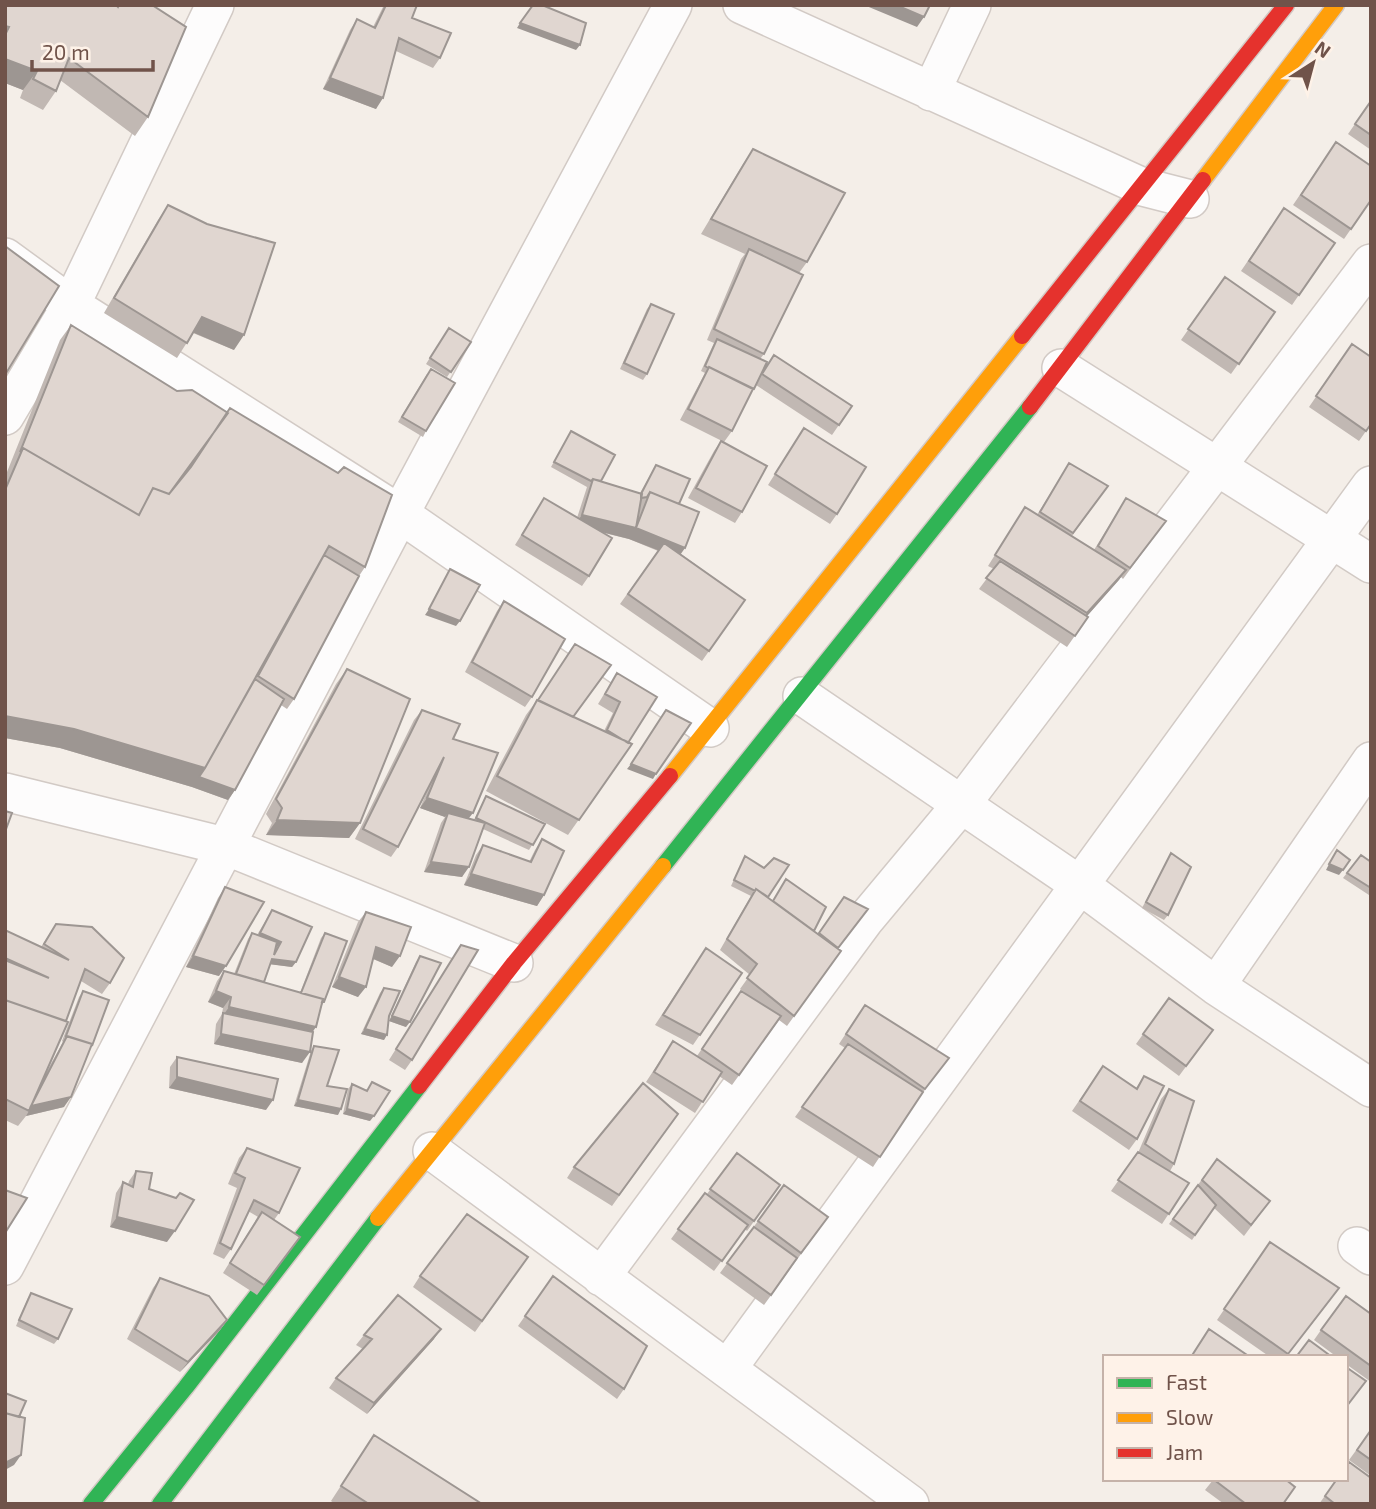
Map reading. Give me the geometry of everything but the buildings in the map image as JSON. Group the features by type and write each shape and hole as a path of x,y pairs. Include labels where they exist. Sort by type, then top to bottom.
{"main road":[{"path":"91,1504 186,1387 514,963 710,728 1286,5"},
{"path":"160,1504 228,1411 563,985 802,696 1061,368 1336,5"}],"street":[{"path":"5,416 71,305 215,5"},
{"path":"5,1266 228,847 400,514 673,5"},
{"path":"931,92 972,5"},
{"path":"747,6 1143,187 1190,199"},
{"path":"5,257 71,305 400,514 710,728"},
{"path":"601,1277 864,921 960,806 1371,263"},
{"path":"1061,368 1371,564"},
{"path":"728,1368 1371,485"},
{"path":"802,696 960,806 1080,885 1216,986 1367,1078"},
{"path":"1216,986 1371,761"},
{"path":"5,792 228,847 514,963"},
{"path":"432,1152 910,1504"}],"traffic: fast":[{"path":"663,866 1030,407"},
{"path":"91,1504 186,1387 419,1086"},
{"path":"160,1504 378,1218"}],"traffic: slow":[{"path":"1203,180 1336,5"},
{"path":"670,776 1022,336"},
{"path":"378,1218 663,866"}],"traffic: jam":[{"path":"1022,336 1286,5"},
{"path":"1030,407 1203,180"},
{"path":"419,1086 514,963 670,776"}]}
